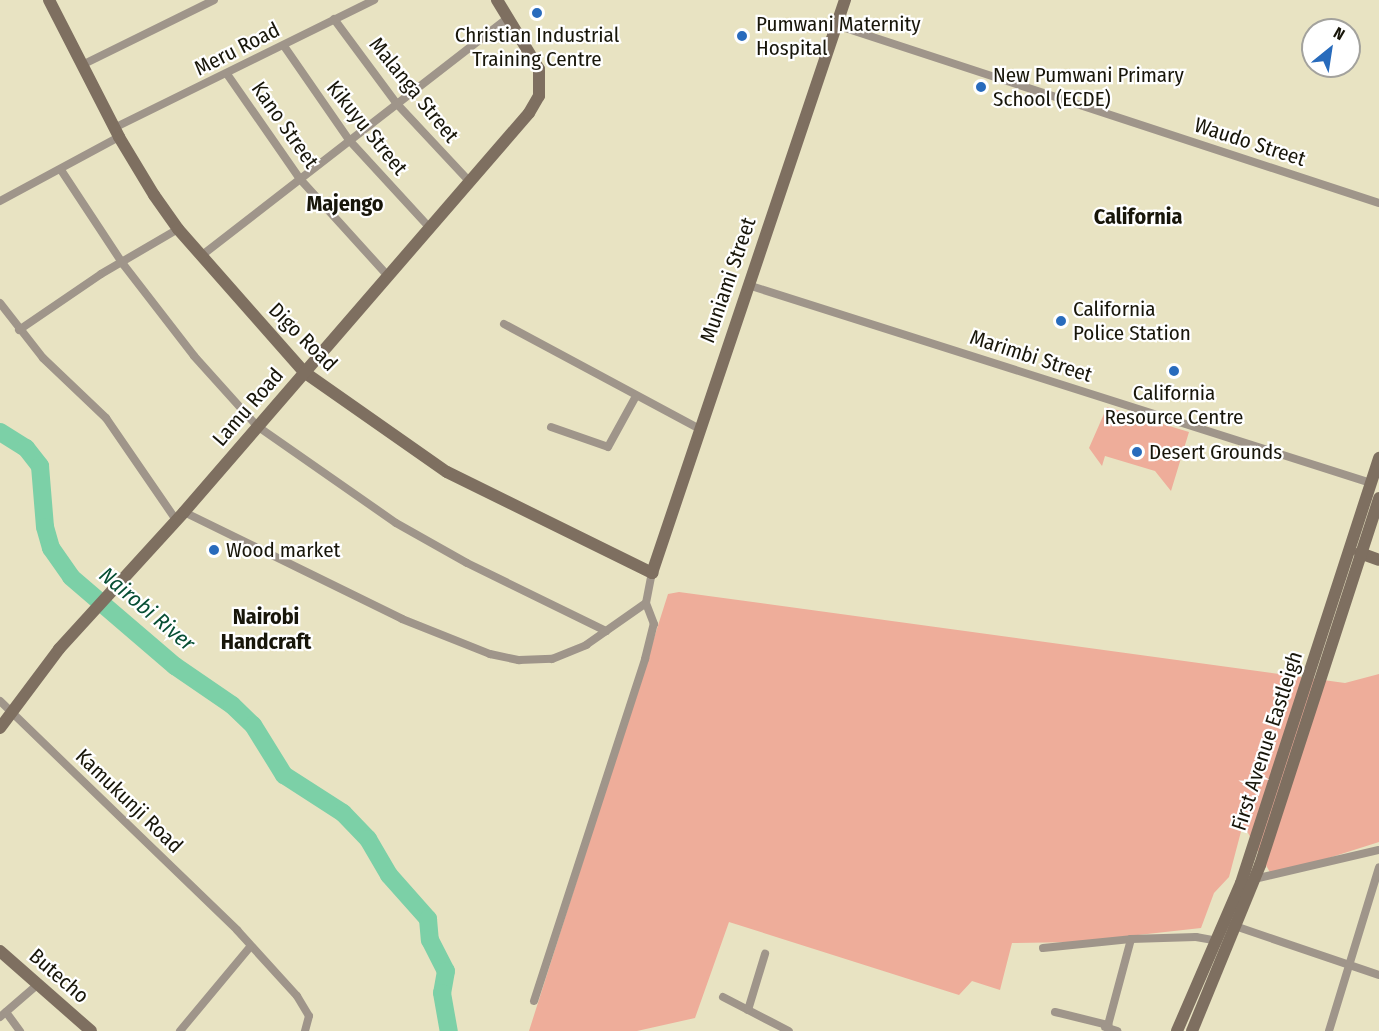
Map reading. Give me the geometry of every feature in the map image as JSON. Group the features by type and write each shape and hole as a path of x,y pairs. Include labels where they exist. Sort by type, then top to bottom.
{"main road":[{"name":"Digo Road","path":"49,0 117,133 178,229 304,372 447,472 652,573"},
{"path":"496,0 508,18"},
{"name":"Muniami Street","path":"652,573 845,0"},
{"name":"Lamu Road","path":"0,728 59,649 180,516 529,113 539,96 539,69 508,18"},
{"name":"First Avenue Eastleigh","path":"1192,1031 1231,925 1379,458"},
{"name":"First Avenue Eastleigh","path":"1177,1031 1218,941 1231,925 1254,879 1379,498"},
{"path":"1360,553 1379,560"},
{"name":"Butecho","path":"0,951 92,1031"}],"street":[{"path":"82,65 214,0"},
{"name":"Meru Road","path":"0,201 61,170 117,133 227,74 374,0"},
{"path":"201,256 508,18"},
{"name":"Malanga Street","path":"334,19 397,104 469,181"},
{"name":"Waudo Street","path":"837,24 1379,203"},
{"name":"Kikuyu Street","path":"284,46 349,140 429,227"},
{"name":"Kano Street","path":"227,74 300,179 387,275"},
{"path":"61,170 123,264 194,356 257,426 396,523 477,568 606,631"},
{"path":"19,330 101,274 123,264 178,229"},
{"name":"Marimbi Street","path":"748,285 1371,483"},
{"path":"0,303 3,317 19,330 106,418 180,516 356,598 490,654 519,660 552,659 606,631 646,603"},
{"path":"504,324 699,428"},
{"path":"550,427 608,447 636,396"},
{"path":"534,1001 645,658 654,624 646,603 652,573"},
{"name":"Kamukunji Road","path":"0,701 232,926 297,996 309,1016 304,1031"},
{"path":"1254,879 1379,850"},
{"path":"1329,1031 1379,867"},
{"path":"1231,925 1379,975"},
{"path":"1043,948 1131,939 1196,937 1218,941"},
{"path":"1105,1027 1109,1023 1131,939"},
{"path":"180,1031 250,947"},
{"path":"748,1010 765,954"},
{"path":"20,1031 3,1014 37,985"},
{"path":"723,997 788,1031"},
{"path":"1055,1012 1117,1031"}],"shaded area":[{"name":"Desert Grounds","path":"1107,407 1189,432 1171,491 1155,471 1105,456 1102,466 1089,448"},
{"path":"679,592 1345,683 1379,674 1379,842 1272,876 1243,824 1229,877 1214,893 1201,928 1075,942 1012,943 1000,990 972,981 959,995 729,922 695,1018 637,1031 529,1031 668,594"}],"waterway":[{"name":"Nairobi River","path":"0,432 26,448 40,466 45,527 51,548 71,577 175,666 232,705 253,725 284,775 343,813 368,839 389,875 428,919 430,940 446,971 442,993 449,1031"}],"place":[{"name":"Christian Industrial Training Centre","path":"537,13"},
{"name":"Pumwani Maternity Hospital","path":"742,36"},
{"name":"New Pumwani Primary School (ECDE)","path":"981,87"},
{"name":"California Police Station","path":"1061,321"},
{"name":"California Resource Centre","path":"1174,371"},
{"name":"Desert Grounds","path":"1137,452"},
{"name":"Wood market","path":"214,550"}],"district":[{"name":"Majengo","path":"345,204"},
{"name":"California","path":"1138,217"},
{"name":"Nairobi Handcraft","path":"266,628"}]}
